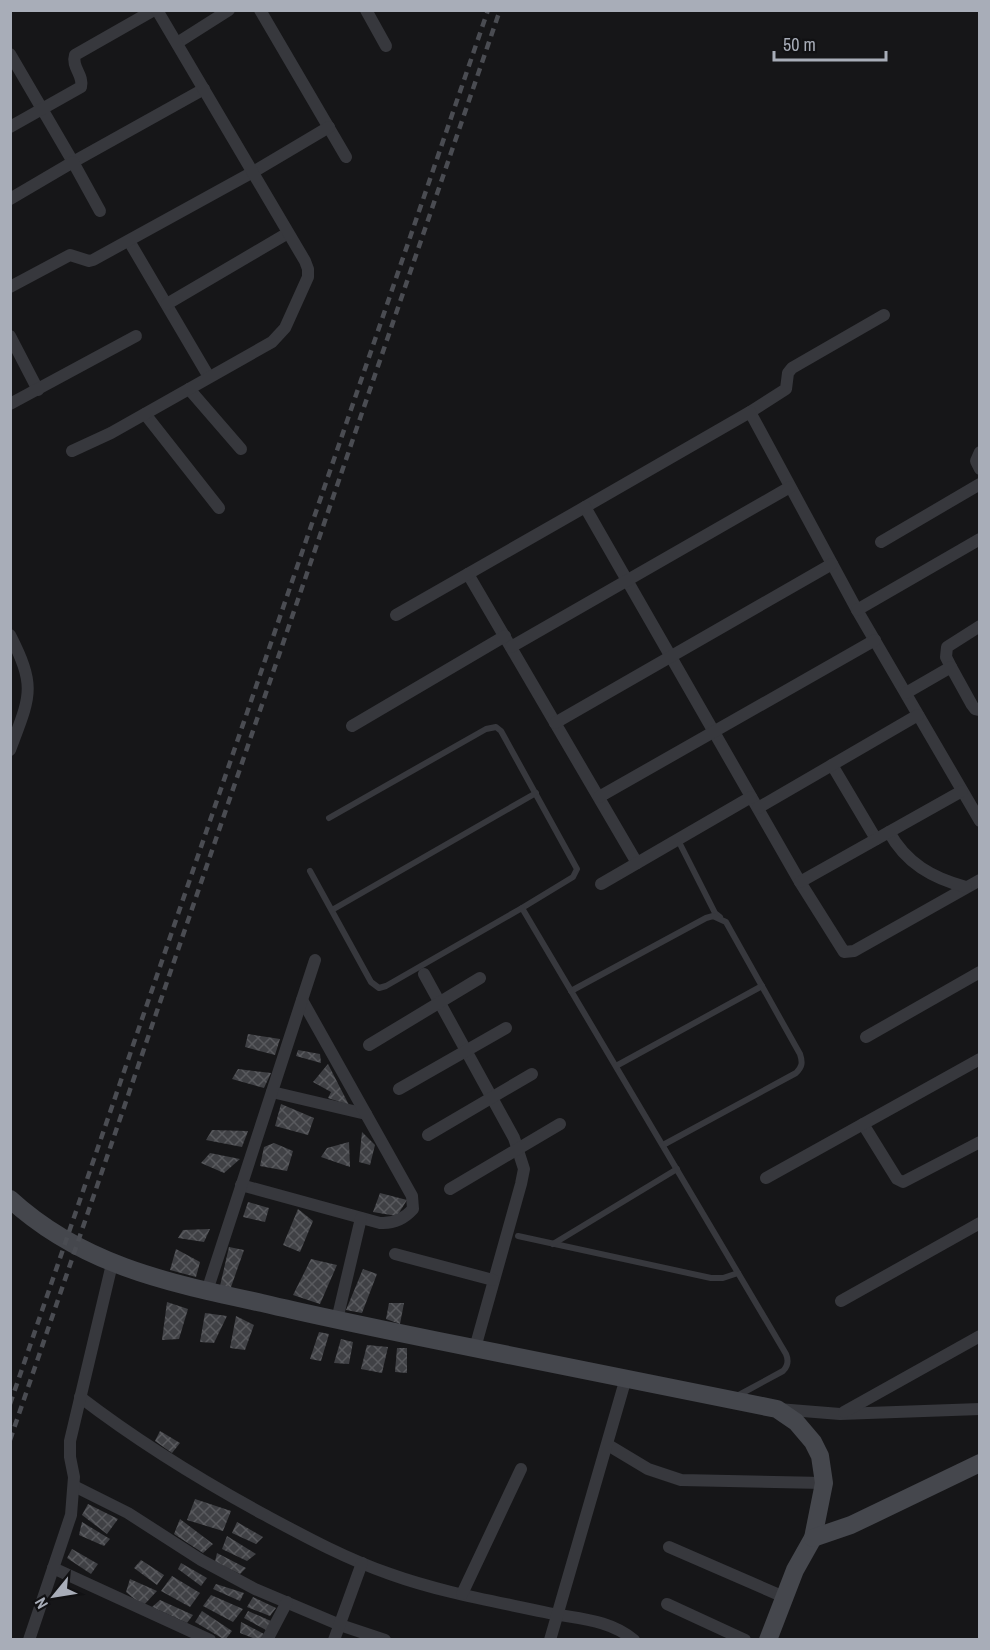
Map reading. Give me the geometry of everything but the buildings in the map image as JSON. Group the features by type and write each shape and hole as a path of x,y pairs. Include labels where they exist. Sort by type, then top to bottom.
{"street":[{"path":"10,127 81,87 81,79 74,63 75,55 155,10 177,43 308,269 306,284 285,328 272,342 111,433 72,451"},
{"path":"177,43 229,10"},
{"path":"260,10 346,157"},
{"path":"366,10 386,46"},
{"path":"10,54 100,211"},
{"path":"10,199 204,89"},
{"path":"10,287 67,257 75,256 89,261 253,172 329,127"},
{"path":"167,304 288,233"},
{"path":"129,240 209,377"},
{"path":"396,615 750,412 786,389 788,373 792,368 884,315"},
{"path":"10,336 38,390"},
{"path":"10,404 136,336"},
{"path":"189,389 241,449"},
{"path":"750,412 857,610 980,821"},
{"path":"145,414 219,508"},
{"path":"980,452 976,461 980,469"},
{"path":"881,542 980,484"},
{"path":"352,726 627,580 790,487"},
{"path":"585,507 800,882 844,952 849,953 980,880"},
{"path":"857,610 980,539"},
{"path":"555,723 832,564"},
{"path":"468,574 638,863"},
{"path":"980,626 947,647 946,657 972,705 975,709 980,710"},
{"path":"10,635 24,662 29,685 26,707 12,743"},
{"path":"599,797 875,640"},
{"path":"906,693 951,667"},
{"path":"601,884 678,840 832,765 918,715"},
{"path":"832,765 876,839"},
{"path":"800,882 962,791"},
{"path":"889,832 902,852 926,872 943,881 966,887"},
{"path":"207,1291 315,960"},
{"path":"866,1037 980,972"},
{"path":"424,974 492,1098 518,1149 524,1169 522,1184 475,1348"},
{"path":"369,1045 480,978"},
{"path":"241,1185 361,1218 388,1223 398,1221 413,1209 413,1203 366,1114 302,1000"},
{"path":"399,1089 506,1028"},
{"path":"766,1178 980,1059"},
{"path":"428,1135 532,1074"},
{"path":"272,1092 366,1114"},
{"path":"450,1189 560,1124"},
{"path":"863,1124 897,1179 903,1182 980,1142"},
{"path":"10,1199 47,1228 112,1264 146,1276 337,1320 777,1409 840,1414 980,1409"},
{"path":"337,1320 361,1218"},
{"path":"841,1301 980,1223"},
{"path":"395,1254 493,1280"},
{"path":"30,1640 71,1515 74,1486 70,1441 112,1264"},
{"path":"840,1414 980,1335"},
{"path":"550,1640 626,1378"},
{"path":"80,1398 124,1431 188,1473 285,1526 362,1563 390,1574 462,1594 614,1626 634,1640"},
{"path":"768,1640 795,1570 813,1538 824,1483 820,1456 813,1442 796,1422 777,1409"},
{"path":"608,1445 648,1469 681,1480 824,1483"},
{"path":"813,1538 851,1525 980,1463"},
{"path":"462,1594 521,1469"},
{"path":"74,1486 128,1513 201,1560 255,1589 340,1625 385,1640"},
{"path":"669,1547 784,1597"},
{"path":"334,1640 362,1563"},
{"path":"53,1568 210,1640"},
{"path":"267,1640 287,1602"},
{"path":"667,1604 745,1640"}],"lane":[{"path":"310,871 371,982 379,988 522,908 573,877 577,869 501,731 496,727 492,727 329,818"},
{"path":"332,910 536,793"},
{"path":"663,1145 796,1073 801,1068 800,1054 726,922 715,913 678,840"},
{"path":"522,908 788,1361 783,1371 731,1400"},
{"path":"571,991 706,918 713,916 720,918"},
{"path":"616,1066 762,986"},
{"path":"553,1244 677,1169"},
{"path":"518,1236 711,1278 723,1278 738,1273"}],"railway":[{"path":"10,1404 488,10"},
{"path":"10,1440 500,10"}]}
